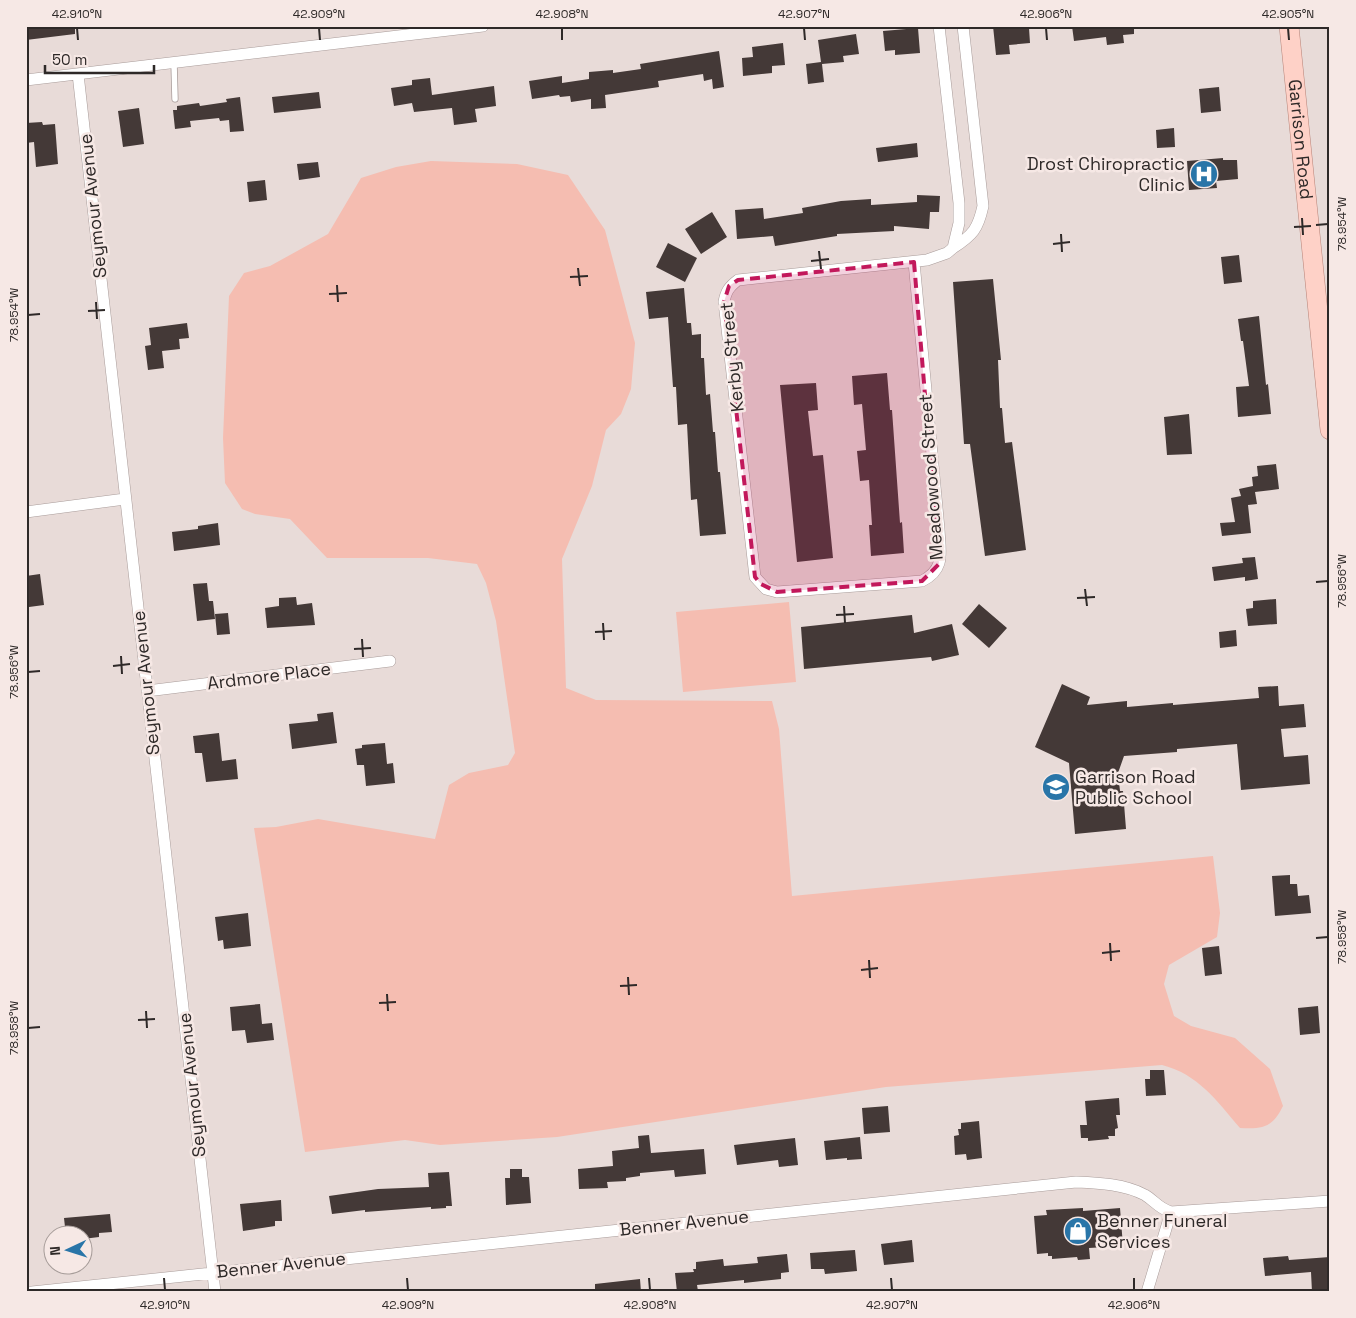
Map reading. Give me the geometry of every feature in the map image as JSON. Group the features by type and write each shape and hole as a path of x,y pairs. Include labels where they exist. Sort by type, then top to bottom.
{"main road":[{"name":"Garrison Road","path":"1289,26 1330,430"}],"street":[{"path":"377,26 379,38"},
{"path":"26,80 483,26"},
{"path":"939,26 959,203 960,223 953,248"},
{"path":"914,262 933,259 947,253 969,237 979,224 984,206 963,26"},
{"name":"Seymour Avenue","path":"78,74 215,1292"},
{"name":"Meadowood Street","path":"761,584 766,589 777,592 922,581 932,576 937,570 940,554 914,262"},
{"name":"Kerby Street","path":"761,584 756,576 724,302 726,292 729,286 738,280 914,262"},
{"path":"26,512 125,499"},
{"name":"Ardmore Place","path":"147,691 390,661"},
{"name":"Benner Avenue","path":"32,1292 1076,1182 1092,1182 1133,1189 1148,1197 1161,1209 1171,1212"},
{"path":"1146,1292 1171,1212 1330,1202"}],"lane":[{"path":"174,62 175,99"}],"highlighted area":[{"path":"914,262 939,564 922,581 777,592 761,584 755,577 724,302 729,286 738,280"}],"shaded area":[{"path":"431,161 517,164 568,175 605,230 635,343 631,389 621,414 606,430 592,486 562,559 566,688 596,700 772,701 779,729 792,896 1213,856 1220,913 1217,937 1169,965 1164,984 1174,1016 1191,1026 1235,1038 1270,1069 1283,1106 1271,1123 1255,1128 1240,1128 1206,1090 1186,1075 1162,1065 886,1087 557,1137 440,1145 405,1140 305,1152 254,828 276,827 318,819 435,839 449,785 469,773 508,765 515,753 496,621 486,583 477,564 428,558 327,558 290,519 255,514 242,509 225,483 223,438 229,296 244,273 270,266 328,234 361,178 396,167"},
{"path":"789,602 796,682 683,692 676,612"}],"building":[{"path":"26,26 75,26 75,34 26,40"},
{"path":"993,26 1024,26 1025,29 1029,28 1030,43 1009,45 1010,54 996,55"},
{"path":"1072,26 1134,26 1134,34 1123,35 1124,43 1107,45 1106,37 1074,41"},
{"path":"918,28 920,53 895,55 895,50 885,51 883,31"},
{"path":"856,34 859,54 843,56 844,62 822,64 824,82 808,84 806,64 821,62 818,40"},
{"path":"783,43 785,65 772,66 772,73 743,76 742,58 753,57 752,47"},
{"path":"719,51 724,87 713,89 712,79 704,81 703,74 658,81 659,87 605,95 606,108 591,109 591,99 571,102 570,96 560,97 559,95 532,99 529,81 562,76 562,83 589,79 589,72 613,70 613,73 641,69 640,64"},
{"path":"430,78 432,95 494,86 496,106 475,109 477,122 454,125 452,108 414,112 412,103 394,106 391,88 412,85 412,80"},
{"path":"1219,87 1221,111 1201,113 1199,89"},
{"path":"319,92 321,108 274,113 272,97"},
{"path":"240,97 244,131 230,132 229,120 220,121 219,118 190,121 191,127 175,129 173,110 177,110 177,106 199,103 200,106 227,102 226,99"},
{"path":"139,108 144,144 123,147 118,111"},
{"path":"42,122 43,125 55,124 58,164 36,167 34,142 26,143 26,123"},
{"path":"1174,128 1175,147 1157,148 1156,130"},
{"path":"917,143 918,157 878,162 876,148"},
{"path":"1223,158 1223,160 1237,160 1238,179 1216,181 1217,188 1189,190 1187,161"},
{"path":"318,162 320,177 299,180 297,164"},
{"path":"265,180 267,200 249,202 247,182"},
{"path":"917,195 940,196 939,212 930,212 929,229 894,226 894,231 837,234 837,236 775,246 773,236 737,239 735,210 763,208 764,219 803,213 802,208 841,201 871,199 871,205 917,202"},
{"path":"712,212 727,237 701,254 685,229"},
{"path":"668,243 697,258 685,282 656,267"},
{"path":"1239,255 1242,282 1224,284 1221,257"},
{"path":"993,279 1001,360 998,360 1000,408 1002,408 1005,443 1012,442 1026,550 985,556 970,444 964,444 953,282"},
{"path":"684,288 687,323 691,323 692,335 701,334 701,358 704,358 706,395 710,394 726,534 700,536 697,499 691,500 687,424 678,425 676,387 673,387 668,317 649,319 646,292"},
{"path":"1259,316 1271,414 1238,417 1236,387 1249,386 1238,319"},
{"path":"187,323 189,338 179,339 180,349 162,351 164,368 148,370 145,346 151,345 149,328"},
{"path":"887,373 904,553 871,556 869,525 872,525 869,480 860,481 857,451 866,450 862,404 854,405 852,376"},
{"path":"816,383 818,410 808,411 813,456 823,455 833,558 797,562 780,385"},
{"path":"1189,414 1192,454 1167,455 1164,417"},
{"path":"1276,464 1279,489 1255,492 1257,504 1248,505 1251,533 1222,536 1220,523 1235,522 1231,498 1241,496 1239,489 1253,486 1252,477 1258,476 1257,466"},
{"path":"218,523 220,545 174,551 172,532 198,529 198,526"},
{"path":"1255,557 1258,579 1245,581 1245,577 1214,581 1212,567 1243,563 1242,558"},
{"path":"40,574 44,605 29,607 26,576"},
{"path":"207,583 209,601 213,601 215,619 197,621 193,584"},
{"path":"296,597 297,605 312,603 315,625 267,628 265,608 279,606 279,598"},
{"path":"1276,599 1277,624 1248,626 1246,609 1253,608 1253,601"},
{"path":"979,604 1007,628 989,648 962,624"},
{"path":"228,613 230,634 217,635 215,614"},
{"path":"912,615 914,633 952,624 959,655 932,661 931,657 804,669 801,627"},
{"path":"1236,630 1237,646 1220,648 1219,632"},
{"path":"1062,684 1090,697 1087,705 1127,701 1127,707 1259,698 1258,687 1278,686 1279,706 1304,704 1306,727 1281,729 1284,757 1308,755 1310,784 1241,790 1237,744 1177,749 1177,752 1124,756 1118,773 1120,791 1123,791 1126,829 1075,834 1069,763 1035,747"},
{"path":"333,712 337,743 292,749 289,724 318,721 317,714"},
{"path":"219,733 222,761 236,759 238,779 206,782 202,753 195,753 193,736"},
{"path":"385,743 387,764 393,763 395,783 366,786 364,765 357,765 355,749 362,748 362,745"},
{"path":"1290,875 1290,884 1297,884 1298,896 1309,895 1311,913 1275,916 1272,876"},
{"path":"248,913 251,946 224,949 223,940 218,941 215,917"},
{"path":"1219,946 1222,974 1205,976 1202,948"},
{"path":"260,1004 262,1024 272,1023 274,1040 247,1043 245,1030 232,1031 230,1007"},
{"path":"1318,1006 1320,1033 1300,1035 1298,1008"},
{"path":"1150,1070 1164,1070 1166,1095 1146,1096 1145,1079 1150,1079"},
{"path":"1119,1098 1120,1115 1116,1115 1118,1128 1115,1129 1115,1136 1108,1136 1109,1139 1088,1141 1088,1138 1081,1138 1080,1125 1087,1125 1085,1101"},
{"path":"888,1106 890,1132 864,1134 862,1108"},
{"path":"979,1121 982,1158 967,1160 966,1154 955,1155 954,1136 959,1135 958,1129 961,1129 961,1123"},
{"path":"649,1135 651,1153 704,1149 706,1174 675,1177 674,1170 640,1173 640,1176 626,1178 626,1181 607,1182 608,1188 579,1189 578,1169 613,1166 612,1151 639,1148 638,1136"},
{"path":"860,1137 862,1159 826,1160 824,1141"},
{"path":"795,1138 798,1165 779,1167 778,1160 737,1165 734,1145"},
{"path":"510,1169 522,1169 522,1177 529,1177 531,1203 506,1205 505,1178 510,1178"},
{"path":"449,1172 452,1206 431,1209 431,1207 365,1212 365,1210 332,1214 329,1196 378,1189 429,1187 428,1173"},
{"path":"281,1200 282,1221 275,1221 275,1226 243,1231 240,1204"},
{"name":"Benner Funeral Services","path":"1083,1208 1083,1211 1120,1208 1123,1246 1089,1248 1090,1259 1078,1260 1077,1257 1052,1259 1052,1256 1048,1256 1048,1253 1037,1254 1034,1216 1047,1215 1046,1210"},
{"path":"110,1214 112,1232 99,1233 99,1237 92,1238 92,1226 65,1226 64,1218"},
{"path":"912,1240 914,1262 884,1265 881,1244"},
{"path":"855,1250 857,1271 825,1274 824,1269 811,1269 810,1253"},
{"path":"787,1254 789,1272 781,1273 781,1279 744,1283 744,1280 697,1285 698,1291 677,1292 675,1273 694,1272 693,1269 696,1269 696,1262 723,1259 724,1266 758,1263 757,1257"},
{"path":"1288,1256 1289,1260 1330,1257 1330,1292 1312,1292 1311,1272 1265,1276 1263,1258"},
{"path":"640,1279 641,1292 595,1292 595,1284"}],"place":[{"name":"Drost Chiropractic Clinic","path":"1204,174"},
{"name":"Garrison Road Public School","path":"1056,787"},
{"name":"Benner Funeral Services","path":"1078,1231"}]}
